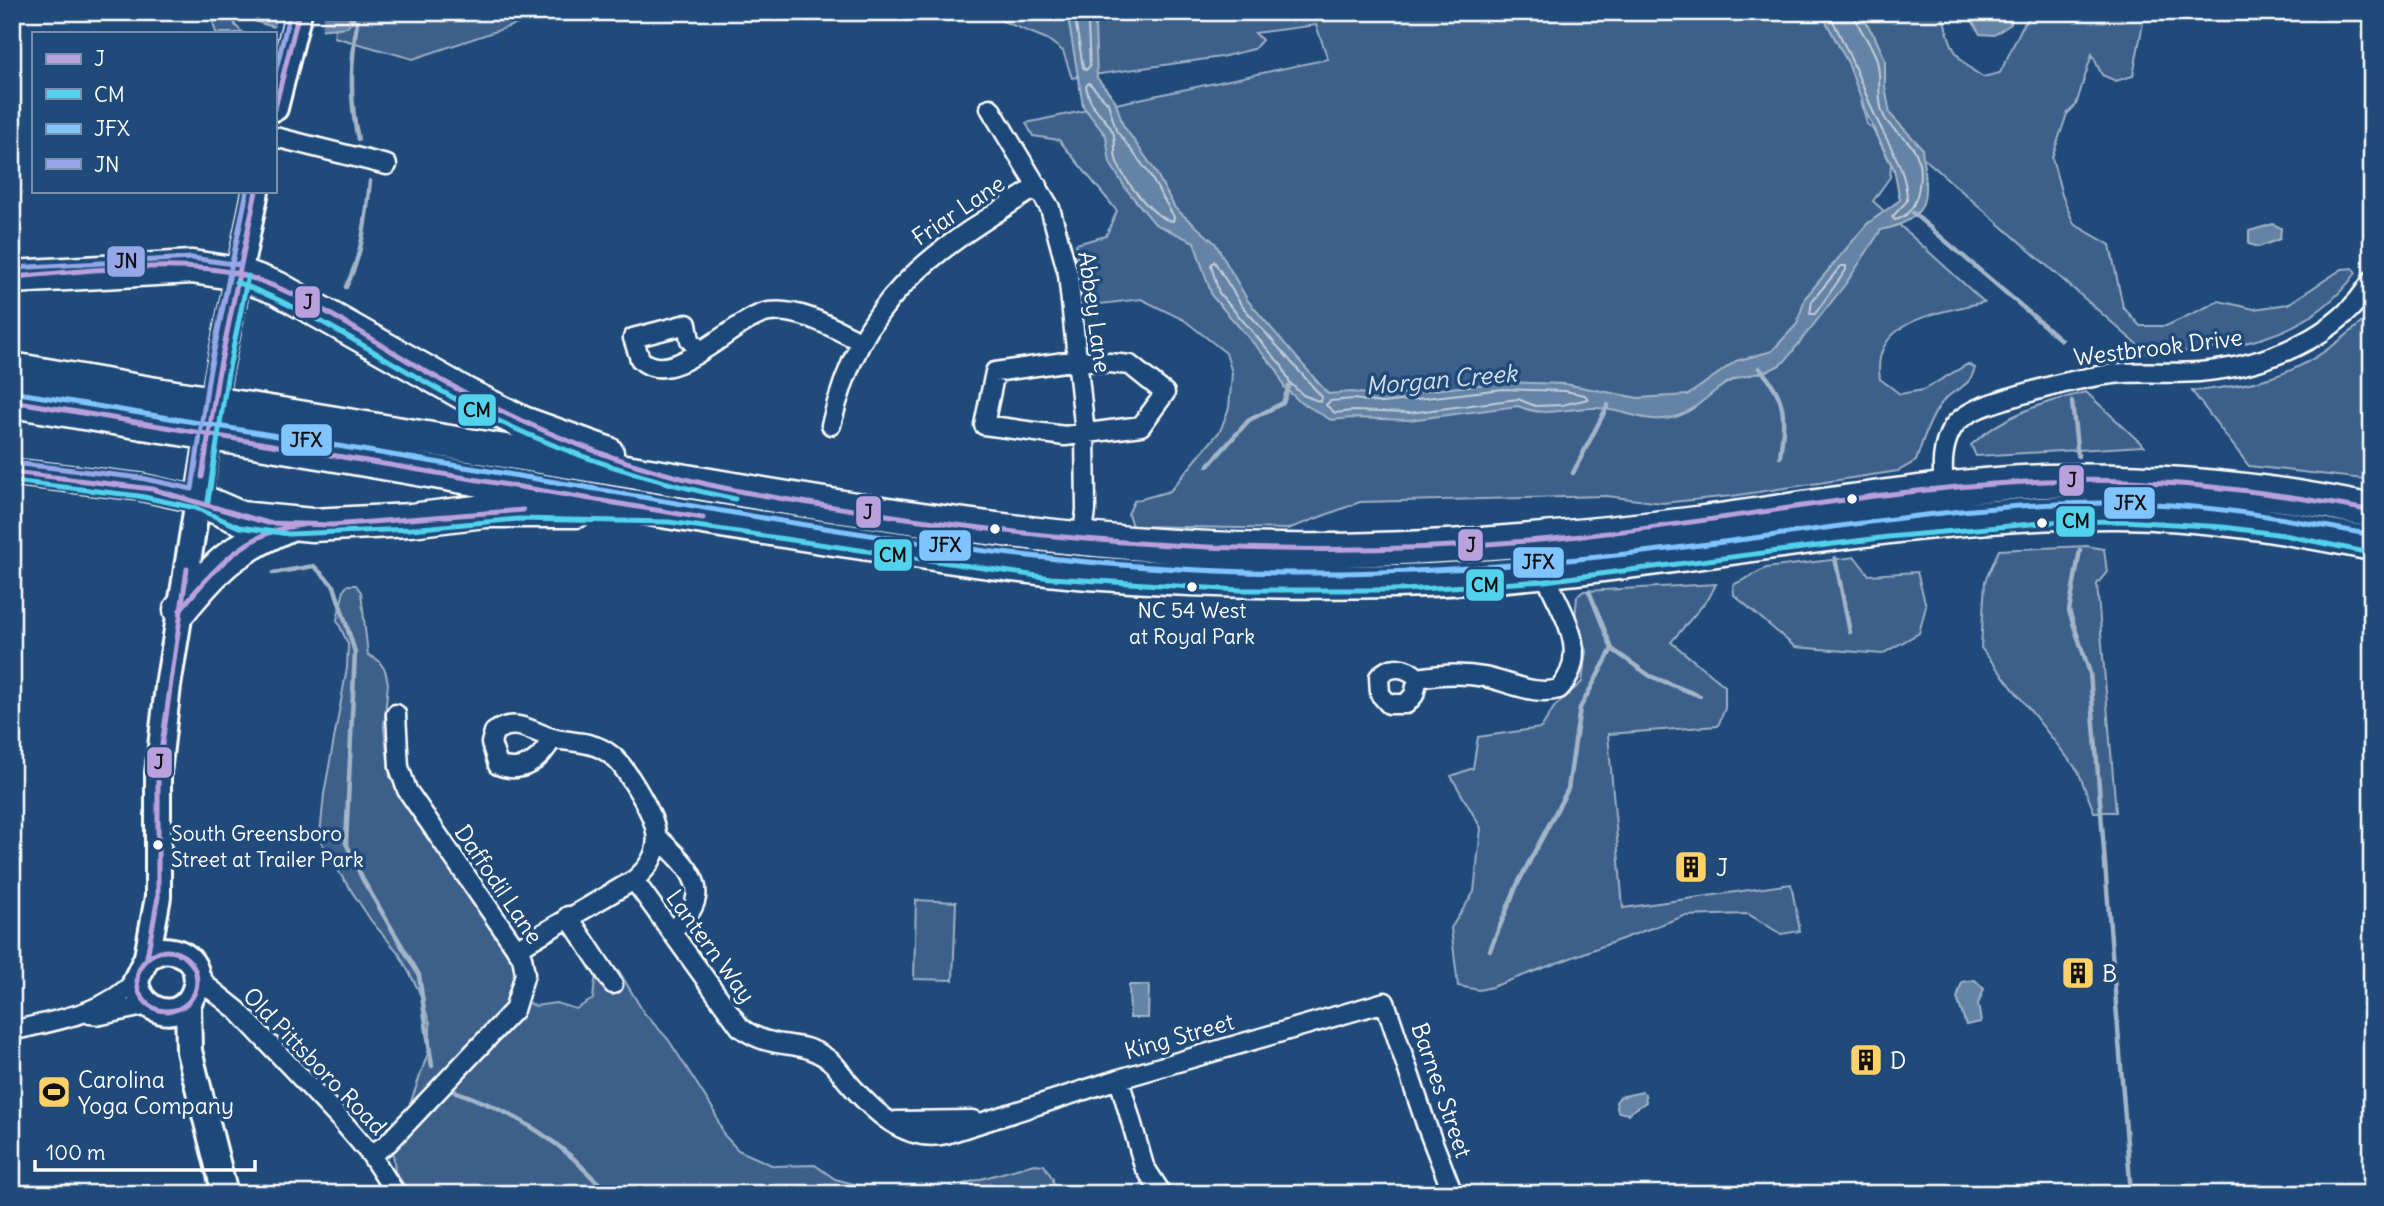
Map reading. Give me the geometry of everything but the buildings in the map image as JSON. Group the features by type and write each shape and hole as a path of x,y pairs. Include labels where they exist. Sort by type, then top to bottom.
{"highway":[{"path":"12,277 192,268 239,274 277,288 465,394 523,423 580,445 701,484"},
{"path":"12,369 266,443 556,491 670,513 918,551 1092,573 1311,582 1416,580 1544,572 1939,523 2052,513 2143,513 2285,526 2372,544"},
{"path":"12,401 275,413 940,523 1082,540 1225,549 1328,550 1553,539 1944,489 2042,481 2144,482 2248,489 2372,511"},
{"path":"1939,523 1940,517 1948,509 2025,495 2042,481"},
{"path":"1856,533 1868,519 1930,505 1940,498 1944,489"},
{"path":"199,500 240,519 289,525 411,520 518,510 670,513"},
{"path":"180,610 215,568 247,543 289,525"},
{"path":"918,551 990,550 1056,554 1068,551 1082,540"},
{"path":"1092,573 1108,565 1126,561 1256,561 1328,550"}],"main road":[{"path":"276,104 299,12"},
{"path":"147,957 158,897 158,773 167,686 218,376 256,192"},
{"path":"12,472 139,487 199,500"},
{"path":"158,897 197,982 189,1001 189,1051 225,1194"},
{"path":"188,962 163,950 147,957 136,980 141,996 189,1051"},
{"path":"152,1007 172,1010 189,1001"}],"street":[{"name":"Abbey Lane","path":"990,108 1050,208 1068,274 1085,433 1086,510 1082,540"},
{"path":"276,137 387,165"},
{"name":"Friar Lane","path":"831,425 837,400 860,341 922,263 952,240 1038,186"},
{"name":"Westbrook Drive","path":"1944,489 1944,450 1953,427 1965,415 2077,380 2114,374 2201,372 2278,353 2332,326 2362,298 2372,280"},
{"path":"700,351 736,327 767,312 798,314 860,341"},
{"path":"1077,360 1130,365 1164,393 1141,426 1065,436 984,425 995,372 1077,360"},
{"path":"1419,678 1452,674 1483,677 1537,691 1559,689 1573,670 1576,654 1571,635 1544,572"},
{"name":"Daffodil Lane","path":"371,1155 388,1143 514,1010 525,974 516,949 407,790 399,767 396,714"},
{"path":"516,949 568,916 635,880 646,870 652,859 657,836 651,813 623,766 613,755 586,743 552,738"},
{"path":"657,836 677,855 697,885 697,902 684,920 671,931"},
{"name":"Lantern Way","path":"635,880 740,1027 765,1042 800,1047 824,1056 877,1115 889,1122 987,1120"},
{"path":"568,916 613,984"},
{"name":"Old Pittsboro Road","path":"188,962 220,999 237,1010 341,1120 371,1155 396,1194"},
{"path":"12,1031 83,1013 122,995 136,980"},
{"name":"Old Pittsboro Road","path":"189,1001 220,999"},
{"name":"King Street","path":"987,1120 1385,1002"},
{"name":"Barnes Street","path":"1385,1002 1427,1127 1453,1194"},
{"path":"83,1013 101,1015 152,1007"},
{"path":"1119,1079 1144,1166 1162,1194"}],"shaded area":[{"path":"210,12 232,12 235,25 242,32 216,32"},
{"path":"338,12 733,12 544,15 413,59 334,37"},
{"path":"980,12 1942,12 1959,58 1983,77 2000,73 2023,25 2035,12 2145,12 2133,76 2116,81 2102,75 2092,54 2076,105 2067,114 2052,158 2062,195 2074,224 2110,245 2123,307 2140,326 2166,326 2219,301 2254,309 2288,304 2342,269 2353,268 2356,273 2336,296 2313,315 2289,328 2235,345 2148,354 1862,104 1867,124 1872,128 1891,164 1890,177 1873,201 1984,302 1929,315 1912,322 1897,331 1886,343 1880,359 1880,379 1900,394 1923,390 1968,364 1975,368 1966,384 1945,399 1935,412 1916,461 1898,471 1732,496 1662,503 1606,496 1360,502 1288,529 1132,526 1128,514 1134,501 1170,491 1220,431 1229,408 1232,373 1226,353 1184,320 1141,299 1093,305 1078,270 1076,244 1106,236 1117,211 1059,140 1033,136 1026,123 1328,59 1316,25 1255,33 1262,40 1254,49 1221,57 1072,78 1063,51 1047,39"},
{"path":"2372,313 2372,480 2249,466 2192,391 2246,384 2290,370 2330,348"},
{"path":"2086,392 2144,446 1976,456 1971,445 1997,425 2039,405"},
{"path":"2087,546 2104,549 2107,572 2097,584 2116,812 2094,812 2078,771 1981,648 1985,581 1999,550"},
{"path":"1855,557 1869,575 1917,572 1926,606 1919,633 1882,654 1795,647 1734,595 1733,585 1766,568"},
{"path":"1716,584 1709,598 1671,642 1725,686 1725,708 1718,726 1608,734 1623,908 1791,884 1800,931 1781,934 1748,914 1684,916 1492,987 1479,990 1458,986 1451,928 1474,892 1481,828 1451,776 1473,768 1478,737 1541,728 1555,706 1582,682 1586,651 1575,621 1577,596 1584,591"},
{"path":"348,585 356,585 361,592 368,655 378,660 385,670 388,683 384,727 390,777 514,964 525,1001 535,1006 556,1003 576,1009 593,999 596,971 605,966 619,971 644,1013 668,1039 713,1109 724,1135 738,1150 774,1166 815,1165 835,1179 892,1194 410,1194 395,1171 393,1153 430,1047 430,1023 418,989 398,952 372,922 325,851 320,835 324,794 347,668 348,644 337,620 344,590"},
{"path":"916,900 956,902 953,980 914,979"},
{"path":"1034,1164 1044,1165 1053,1179 1054,1194 939,1194 949,1188"}],"water":[{"path":"237,12 358,12 347,27 304,30 263,24"},
{"path":"1073,12 1102,12 1095,26 1097,78 1115,100 1123,125 1154,169 1175,208 1215,243 1248,301 1328,394 1352,392 1381,396 1503,382 1565,384 1638,398 1688,395 1736,361 1772,351 1797,324 1805,298 1867,224 1900,200 1894,169 1867,115 1848,63 1823,16 1814,12 1859,12 1875,37 1885,60 1885,86 1890,114 1922,148 1925,179 1923,202 1911,219 1881,230 1847,282 1785,361 1767,371 1728,382 1681,415 1657,419 1615,410 1582,408 1546,412 1518,406 1409,420 1331,420 1299,401 1284,387 1277,370 1212,296 1194,242 1155,224 1126,189 1110,163 1106,136 1083,106 1069,23"},
{"path":"1967,12 2011,12 2011,24 1994,35 1980,34"},
{"path":"2273,224 2281,228 2280,239 2259,247 2249,244 2249,231"},
{"path":"1975,980 1984,989 1978,1004 1981,1022 1966,1025 1957,998 1962,982"},
{"path":"1129,985 1149,985 1148,1018 1130,1018"},
{"path":"1642,1092 1646,1102 1628,1114 1618,1112 1616,1102 1620,1097"}],"pier":[{"path":"278,12 325,12 321,33 273,32"}],"waterway":[{"path":"350,19 357,22 352,81 358,139"},
{"path":"346,287 360,248 370,181"},
{"path":"1913,213 2061,340"},
{"path":"1759,368 1780,399 1783,419 1780,457"},
{"path":"1208,466 1249,420 1283,403 1289,386"},
{"path":"2072,402 2078,456"},
{"path":"1573,473 1608,405"},
{"path":"2080,550 2069,611 2090,673 2131,1194"},
{"path":"1835,558 1850,632"},
{"path":"273,573 314,566 334,586 355,652 346,843 363,880 419,975 432,1066"},
{"path":"1490,950 1517,885 1568,789 1580,708 1612,649 1589,591"},
{"path":"1612,649 1650,676 1700,696"},
{"path":"451,1090 484,1102 530,1126 573,1158 613,1194"}],"transit line":[{"name":"JN","path":"276,69 290,12"},
{"name":"J","path":"276,104 299,12"},
{"name":"JN","path":"13,463 141,478 192,489 209,374 247,192"},
{"name":"J","path":"202,477 218,376 256,192"},
{"name":"JN","path":"12,268 192,258 240,265"},
{"name":"J","path":"12,277 160,267 190,267 242,275 267,283 314,305 425,371 491,406 561,438 633,464 669,475 768,497 1042,535 1211,547 1381,549 1466,545 1613,532 1922,490 2087,480 2169,483 2250,491 2372,511"},
{"name":"CM","path":"208,501 227,378 248,276"},
{"name":"CM","path":"236,282 295,308 461,402 527,434 629,472 735,499"},
{"name":"JFX","path":"13,392 849,532 1029,556 1211,571 1356,573 1517,565 1678,548 1926,515 2074,503 2154,504 2217,509 2372,535"},
{"name":"J","path":"12,401 703,518"},
{"name":"J","path":"12,472 152,489 268,523 332,525 523,510"},
{"name":"CM","path":"12,481 139,496 196,508 239,527 289,534 411,529 518,519 669,522 1051,578 1239,590 1403,590 1545,581 1888,537 2052,522 2124,521 2223,527 2284,535 2370,553"},
{"name":"J","path":"180,610 233,554 264,535 282,528 302,525"},
{"name":"J","path":"147,957 158,897 158,773 187,569"},
{"name":"J","path":"167,951 184,956 192,964 197,981 192,998 184,1006 167,1011 150,1006 142,998 137,981 142,964 150,956 167,951"}],"place":[{"name":"NC 54 West at Royal Park","path":"1192,587"},
{"name":"South Greensboro Street at Trailer Park","path":"158,845"},
{"name":"J","path":"1691,867"},
{"name":"B","path":"2078,973"},
{"name":"D","path":"1866,1060"},
{"name":"Carolina Yoga Company","path":"54,1092"}],"water label":[{"name":"Morgan Creek","path":"1441,379"}]}
